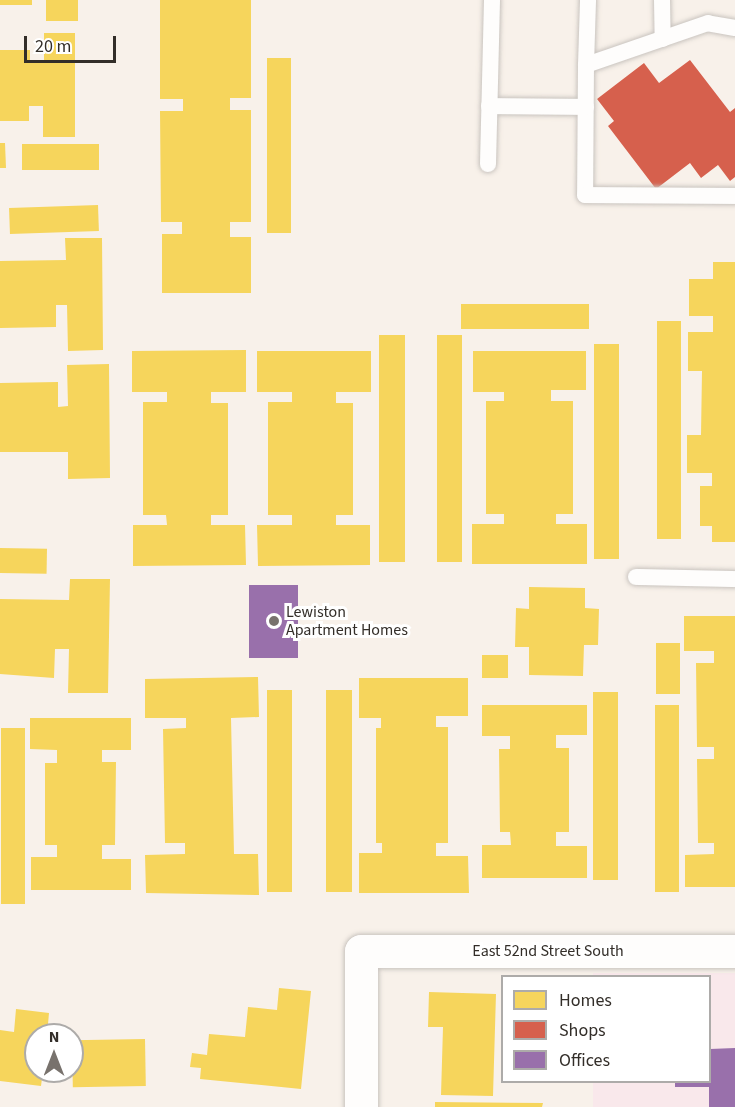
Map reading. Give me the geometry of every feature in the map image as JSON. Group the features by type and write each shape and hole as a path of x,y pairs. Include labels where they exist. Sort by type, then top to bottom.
{"street":[{"name":"East 52nd Street South","path":"361,1107 361,951 735,951"}],"lane":[{"path":"488,164 492,0"},
{"path":"588,0 585,195 735,196"},
{"path":"662,0 663,39"},
{"path":"586,65 708,23 735,28"},
{"path":"489,106 586,107"},
{"path":"636,577 735,579"}],"shaded area":[{"path":"593,973 735,973 735,1107 593,1107 593,1083 711,1083 711,975 593,975"}],"building: Homes":[{"path":"0,0 32,0 32,5 0,5"},
{"path":"46,0 78,0 78,21 46,21"},
{"path":"160,0 251,0 251,98 230,98 230,110 251,110 251,222 230,222 230,237 251,237 251,293 162,293 162,234 182,234 182,222 161,222 160,111 183,111 183,99 160,99"},
{"path":"44,33 75,33 75,137 43,137 43,106 29,106 29,121 0,121 0,50 30,50 30,62 44,62"},
{"path":"267,58 291,58 291,233 267,233"},
{"path":"0,143 5,143 6,168 0,168"},
{"path":"22,144 99,144 99,170 22,170"},
{"path":"98,205 99,231 10,234 9,208"},
{"path":"65,238 102,238 103,350 68,351 67,305 56,305 56,327 0,328 0,261 66,260"},
{"path":"713,262 735,262 735,542 712,542 712,526 700,526 700,486 712,486 712,473 687,473 687,435 701,435 702,371 688,371 688,332 713,332 713,316 689,316 689,279 713,279"},
{"path":"461,304 589,304 589,329 461,329"},
{"path":"657,321 681,321 681,539 657,539"},
{"path":"379,335 405,335 405,562 379,562"},
{"path":"437,335 462,335 462,562 437,562"},
{"path":"594,344 619,344 619,559 594,559"},
{"path":"246,350 246,392 211,392 211,403 228,403 228,515 211,515 211,525 245,525 246,565 133,566 133,525 167,525 166,515 143,515 143,402 167,402 167,392 132,392 132,351"},
{"path":"257,351 371,351 371,392 336,392 336,403 353,403 353,515 336,515 336,525 370,525 370,565 258,566 257,525 292,525 292,515 268,515 268,402 292,402 292,392 257,392"},
{"path":"473,351 586,351 586,390 551,390 551,401 573,401 573,514 556,514 556,524 587,524 587,564 472,564 472,524 504,524 504,514 486,514 486,401 504,401 504,392 473,392"},
{"path":"109,364 110,478 68,479 68,452 0,452 0,383 58,382 58,407 68,406 67,365"},
{"path":"0,548 47,549 47,574 0,573"},
{"path":"70,579 110,579 108,693 68,693 69,649 55,649 54,678 0,674 0,599 69,600"},
{"path":"529,587 585,588 585,608 599,609 598,645 584,645 583,676 529,675 529,647 515,647 516,608 529,609"},
{"path":"684,616 735,616 735,887 685,887 685,855 714,854 714,843 698,843 697,759 714,759 714,747 697,747 696,663 714,663 714,651 684,651"},
{"path":"656,643 680,643 680,694 656,694"},
{"path":"482,655 508,655 508,678 482,678"},
{"path":"258,677 259,717 231,718 234,854 258,854 259,895 146,893 145,855 185,854 185,843 165,843 163,729 186,728 186,718 145,718 145,679"},
{"path":"359,678 468,678 468,716 436,716 436,727 448,727 448,843 436,843 436,856 468,856 469,893 359,893 359,853 382,853 382,843 376,843 376,728 381,728 381,718 359,718"},
{"path":"267,690 292,690 292,892 267,892"},
{"path":"326,690 352,690 352,892 326,892"},
{"path":"593,692 618,692 618,880 593,880"},
{"path":"482,705 587,705 587,735 556,735 556,748 569,748 569,832 556,832 556,846 587,846 587,878 482,878 482,845 511,845 510,832 500,832 499,749 510,749 510,736 482,736"},
{"path":"655,705 679,705 679,892 655,892"},
{"path":"30,718 131,718 131,750 102,750 102,762 116,762 115,845 102,845 102,859 131,859 131,890 31,890 31,857 57,857 57,845 45,845 45,763 57,763 57,750 30,749"},
{"path":"1,728 25,728 25,904 1,904"},
{"path":"279,988 311,991 301,1089 200,1079 201,1068 190,1067 192,1053 207,1055 209,1034 245,1037 248,1007 277,1010"},
{"path":"429,992 496,994 493,1096 441,1095 443,1027 428,1027"},
{"path":"16,1009 49,1013 48,1023 24,1023 24,1083 41,1083 41,1086 0,1081 0,1030 14,1032"},
{"path":"145,1039 146,1086 73,1087 73,1083 84,1083 84,1040"},
{"path":"435,1102 543,1103 542,1107 435,1107"}],"building: Shops":[{"path":"690,60 730,112 735,108 735,177 730,181 718,165 701,178 690,163 656,189 608,126 614,121 597,99 644,63 659,83"}],"building: Offices":[{"name":"Lewiston Apartment Homes","path":"249,585 298,585 298,658 249,658"},
{"path":"735,1048 735,1107 709,1107 709,1087 675,1087 675,1083 711,1083 711,1049"}],"place":[{"name":"Lewiston Apartment Homes","path":"274,621"}]}
